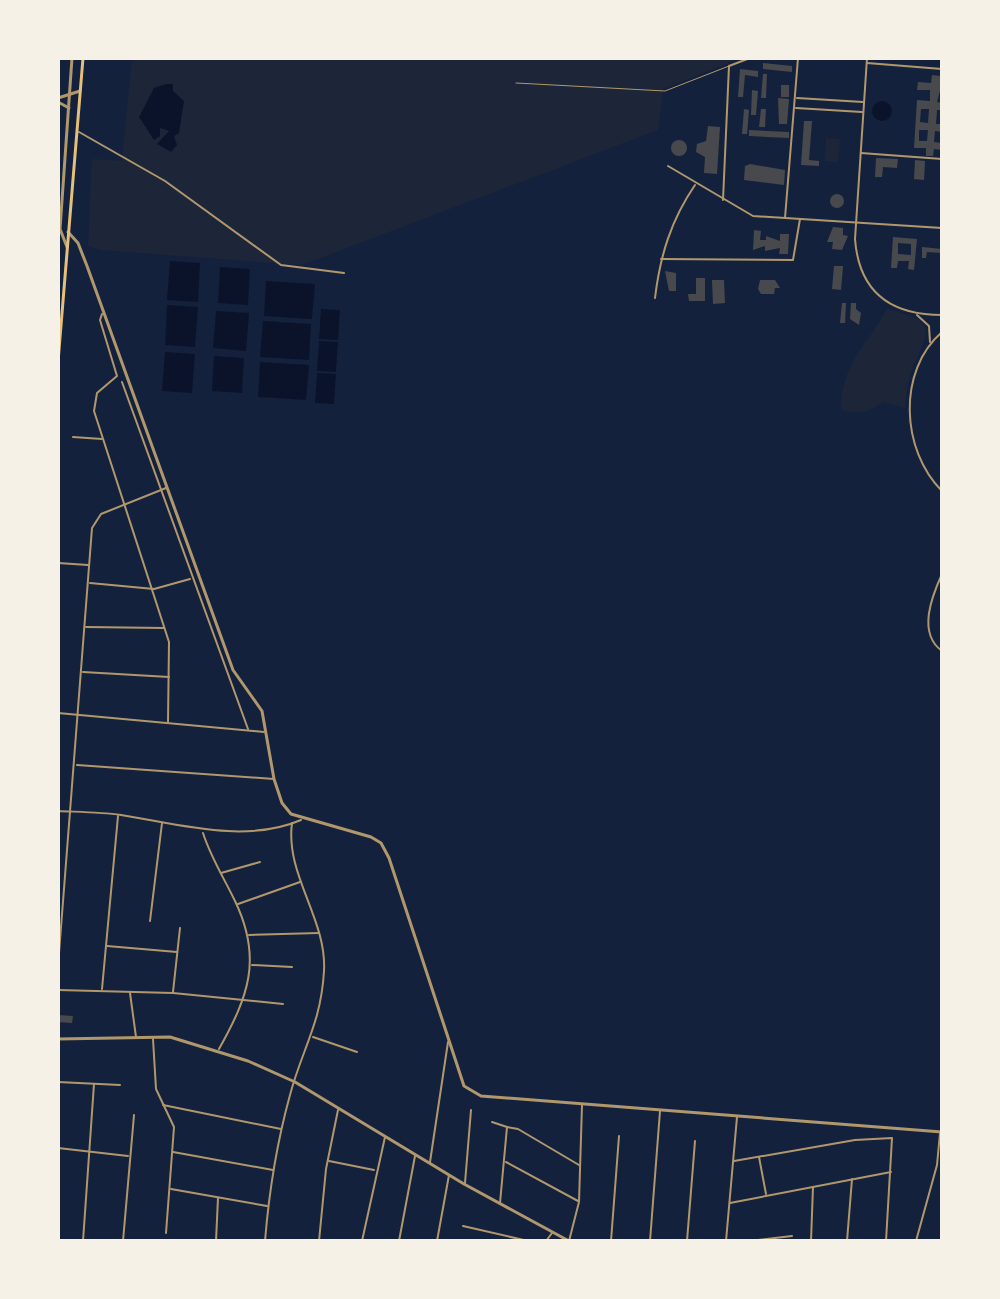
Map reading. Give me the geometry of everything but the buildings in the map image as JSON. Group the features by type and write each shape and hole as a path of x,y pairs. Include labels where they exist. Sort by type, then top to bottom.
{"main road":[{"path":"58,362 83,58"}],"street":[{"path":"67,247 60,235 60,203 72,58"},
{"path":"723,201 729,66 750,58"},
{"path":"785,219 798,58"},
{"path":"867,58 856,223 858,265 865,280 889,302 916,314 929,326 930,343"},
{"path":"867,63 942,69"},
{"path":"69,108 58,100 80,91"},
{"path":"796,97 864,102"},
{"path":"795,108 863,112"},
{"path":"76,130 165,181 281,265 344,273"},
{"path":"861,153 942,159"},
{"path":"668,166 753,216 942,228"},
{"path":"655,298 661,259 674,219 696,184"},
{"path":"661,259 792,260 800,219"},
{"path":"68,232 78,243 167,488 248,729"},
{"path":"103,312 100,320 117,373 94,400 103,439 166,628 170,648 168,722"},
{"path":"916,314 942,315"},
{"path":"942,332 930,343 916,368 911,419 920,461 942,491"},
{"path":"122,382 160,491 233,670 262,711 274,779 282,803 301,820 376,838 381,843 389,858 464,1086 481,1096 941,1132 937,1165 916,1241"},
{"path":"73,437 103,439"},
{"path":"58,966 95,520 124,503 167,488"},
{"path":"58,563 89,565"},
{"path":"942,574 933,594 929,621 933,641 942,651"},
{"path":"89,583 154,589 195,577"},
{"path":"85,627 166,628"},
{"path":"82,672 170,677"},
{"path":"58,713 267,733"},
{"path":"76,765 274,779"},
{"path":"58,811 118,815 203,832 301,820"},
{"path":"102,991 118,815"},
{"path":"150,921 162,823"},
{"path":"265,1241 268,1206 283,1129 320,1006 324,956 289,846 292,823"},
{"path":"203,832 237,904 248,935 251,965 245,1001 219,1051"},
{"path":"220,873 260,862"},
{"path":"237,904 301,882"},
{"path":"58,912 63,912"},
{"path":"173,993 180,928"},
{"path":"248,935 319,933"},
{"path":"106,946 177,952"},
{"path":"251,965 292,967"},
{"path":"58,990 173,993 283,1004"},
{"path":"130,992 136,1037"},
{"path":"153,1037 155,1085 174,1127 166,1233"},
{"path":"313,1037 357,1052"},
{"path":"58,1039 180,1039 219,1051 295,1082 464,1184 569,1241 579,1202 582,1104"},
{"path":"430,1163 435,1111 448,1042"},
{"path":"58,1082 120,1085"},
{"path":"83,1241 92,1152 94,1084"},
{"path":"163,1105 174,1110 283,1129"},
{"path":"319,1241 328,1161 338,1109"},
{"path":"169,1116 174,1110"},
{"path":"464,1184 471,1110"},
{"path":"650,1241 660,1110"},
{"path":"123,1241 134,1115"},
{"path":"726,1241 737,1116"},
{"path":"492,1122 522,1132 580,1165"},
{"path":"500,1204 507,1127"},
{"path":"886,1241 892,1172 891,1128"},
{"path":"362,1241 385,1136"},
{"path":"611,1241 619,1136"},
{"path":"734,1161 892,1138"},
{"path":"687,1241 695,1141"},
{"path":"58,1148 129,1156"},
{"path":"172,1152 275,1171"},
{"path":"399,1241 416,1155"},
{"path":"759,1155 766,1195"},
{"path":"328,1161 375,1171"},
{"path":"506,1162 579,1202"},
{"path":"730,1203 892,1172"},
{"path":"437,1241 450,1175"},
{"path":"847,1241 852,1178"},
{"path":"811,1241 813,1185"},
{"path":"170,1188 268,1206"},
{"path":"216,1241 218,1198"},
{"path":"463,1226 528,1241"},
{"path":"546,1241 552,1233"},
{"path":"750,1241 792,1236"}],"lane":[{"path":"516,83 658,91 729,66"}],"shaded area":[{"path":"132,58 741,58 663,89 658,130 302,265 100,250 88,246 92,159 122,161"},
{"path":"173,84 173,91 184,101 179,133 174,136 177,145 171,152 157,144 169,131 160,128 160,136 154,140 139,117 154,88"},
{"path":"882,101 889,104 892,111 889,118 882,121 875,118 872,111 875,104"},
{"path":"826,138 840,139 838,162 825,161"},
{"path":"170,261 200,263 198,302 167,300"},
{"path":"220,267 250,269 248,305 218,303"},
{"path":"266,281 315,284 312,319 264,316"},
{"path":"167,305 198,307 195,347 165,345"},
{"path":"321,309 340,310 338,340 319,339"},
{"path":"887,309 918,320 926,333 909,380 905,408 883,402 864,412 841,410 842,393 851,366"},
{"path":"216,311 249,313 246,351 213,348"},
{"path":"263,321 311,324 309,360 260,357"},
{"path":"319,341 338,342 336,372 317,371"},
{"path":"165,352 195,354 192,393 162,391"},
{"path":"214,356 244,358 242,393 212,391"},
{"path":"260,362 309,365 306,400 258,397"},
{"path":"317,373 336,374 334,404 315,403"}]}
